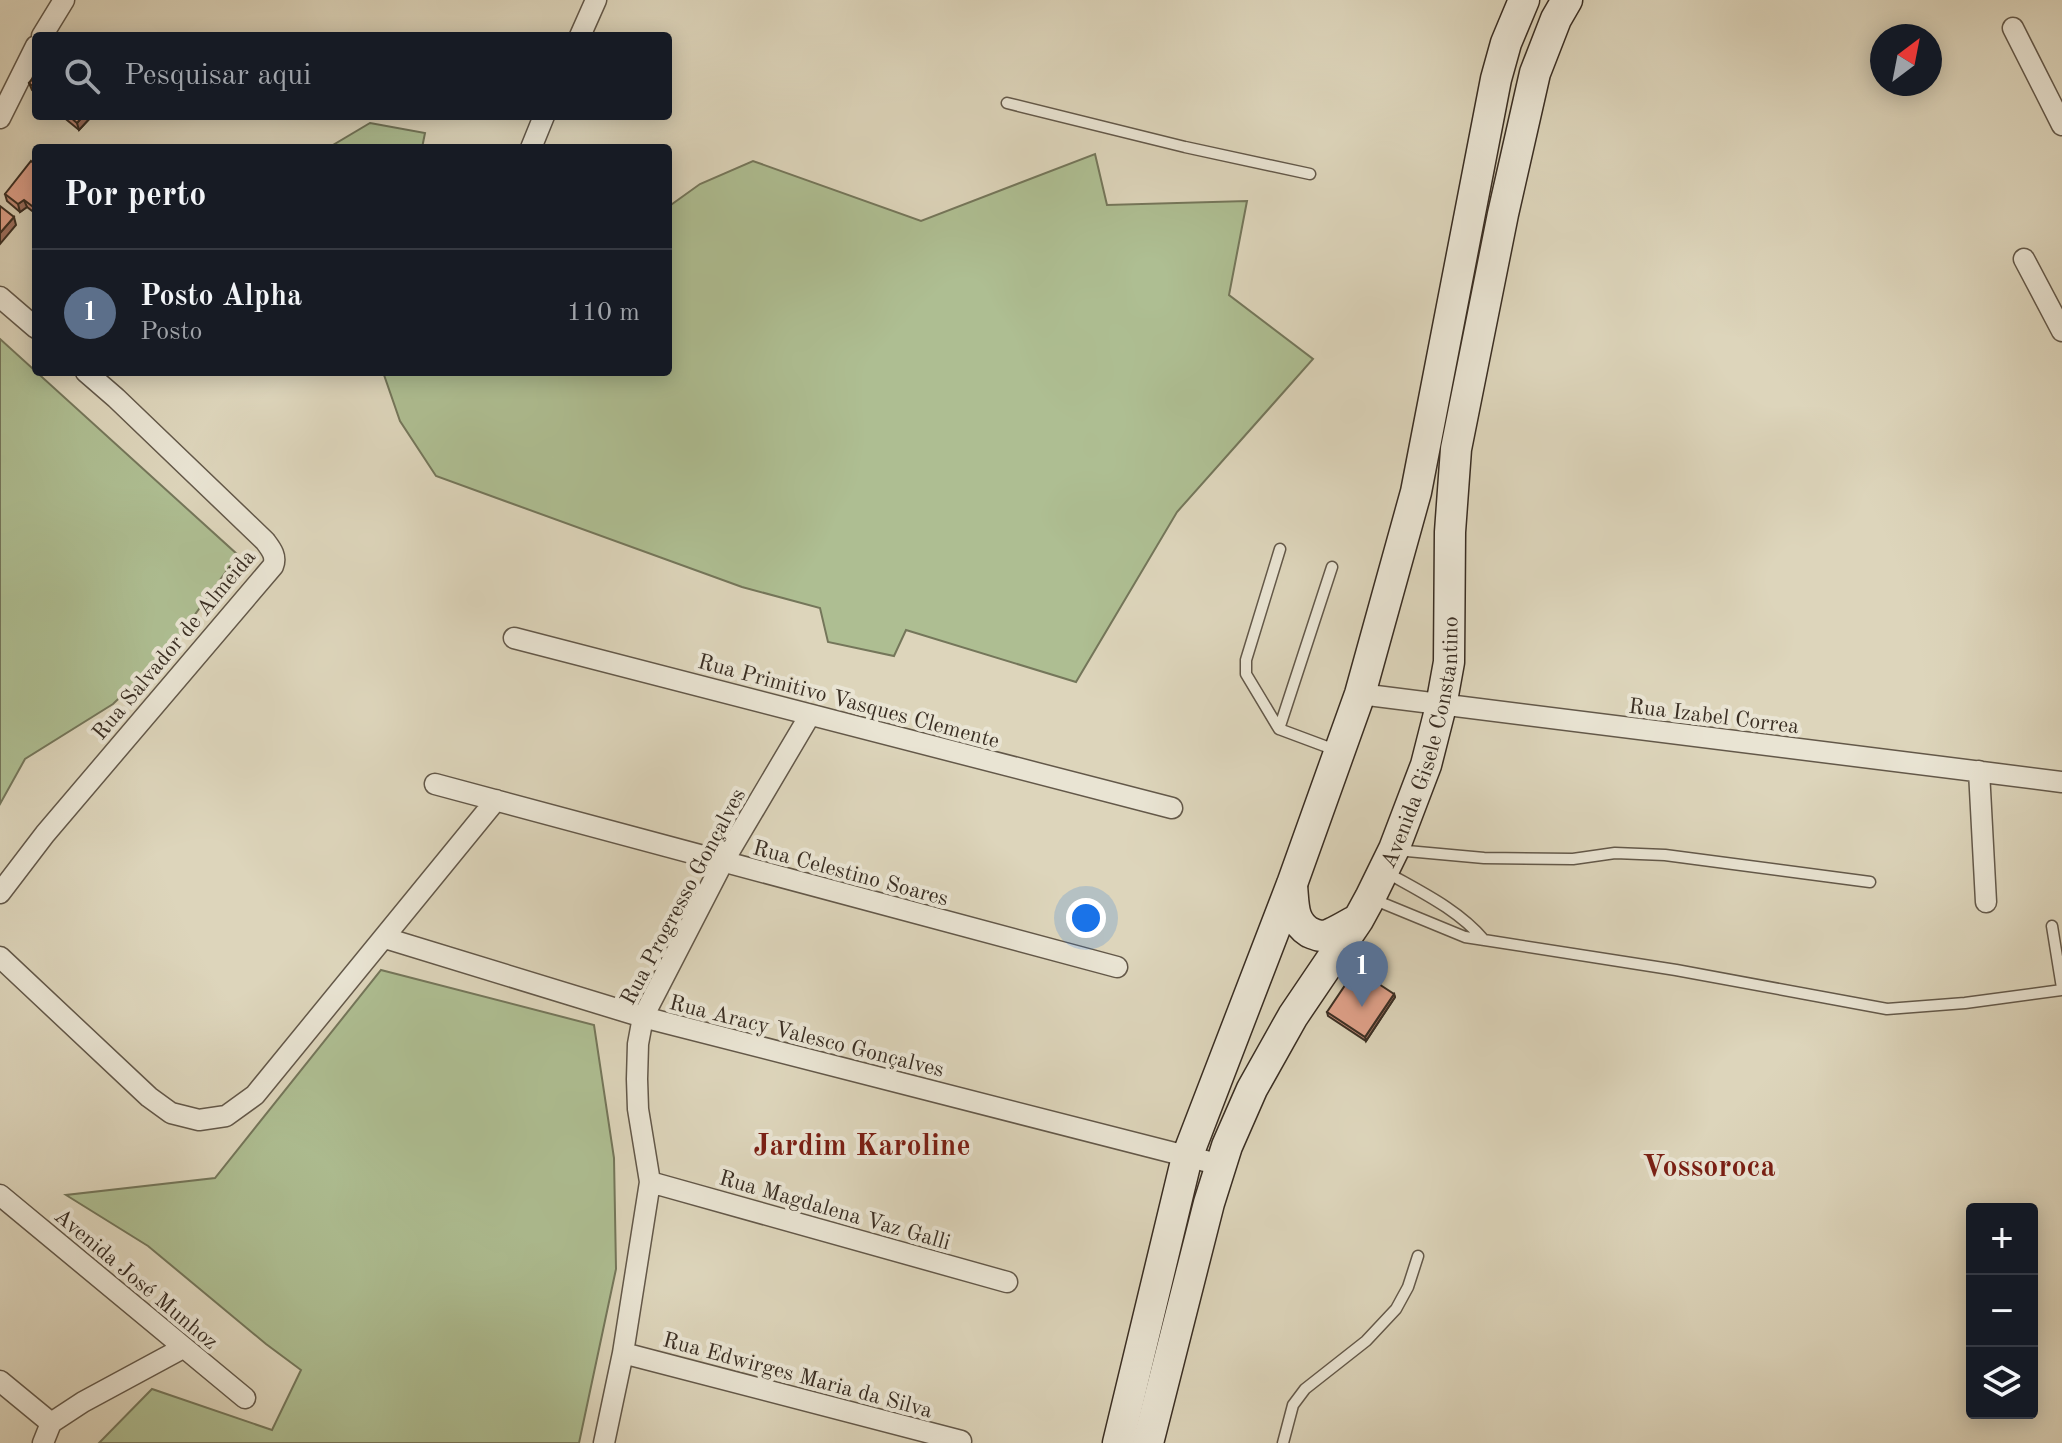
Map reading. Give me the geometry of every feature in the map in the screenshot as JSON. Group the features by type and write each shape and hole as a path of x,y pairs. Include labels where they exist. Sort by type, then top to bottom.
{"main road":[{"path":"1118,1443 1187,1157 1292,884 1360,694 1416,492 1496,79 1506,43 1524,0"},
{"name":"Avenida Gisele Constantino","path":"1148,1443 1209,1203 1227,1146 1252,1089 1293,1016 1364,909 1389,860 1426,765 1449,662 1450,532 1456,449 1535,73 1556,19 1567,0"},
{"path":"1292,884 1295,915 1302,927 1316,936 1326,935 1364,909"}],"street":[{"path":"44,32 64,0"},
{"path":"582,32 596,0"},
{"path":"2013,28 2062,125"},
{"path":"0,118 32,54"},
{"path":"533,144 542,120"},
{"path":"2024,259 2062,331"},
{"path":"0,297 32,325"},
{"name":"Rua Salvador de Almeida","path":"0,893 45,834 276,560 265,541 91,376"},
{"name":"Rua Primitivo Vasques Clemente","path":"514,638 1172,808"},
{"name":"Rua Izabel Correa","path":"1360,694 2062,782"},
{"name":"Rua Progresso Gonçalves","path":"604,1443 623,1353 650,1182 638,1109 638,1044 643,1017 723,862 810,715"},
{"path":"1979,771 1986,902"},
{"name":"Rua Celestino Soares","path":"435,784 1117,967"},
{"path":"0,957 149,1097 171,1113 199,1120 226,1116 255,1095 496,800"},
{"name":"Rua Aracy Valesco Gonçalves","path":"385,938 643,1017 1221,1165"},
{"name":"Rua Magdalena Vaz Galli","path":"650,1182 1007,1282"},
{"name":"Avenida José Munhoz","path":"0,1195 245,1398"},
{"path":"43,1443 51,1423 83,1402 183,1348"},
{"name":"Rua Edwirges Maria da Silva","path":"623,1353 961,1441"},
{"path":"0,1381 51,1423"}],"lane":[{"path":"1007,103 1310,174"},
{"path":"1280,549 1246,660 1246,674 1279,729 1339,751"},
{"path":"1279,729 1332,567"},
{"path":"1389,860 1573,859 1615,853 1665,855 1870,882"},
{"path":"1389,860 1444,906 1471,924 1484,940"},
{"path":"1364,909 1465,937 1676,970 1887,1009 1965,1003 2062,989 2052,926"},
{"path":"1283,1443 1293,1405 1305,1389 1366,1341 1396,1309 1408,1287 1418,1256"}],"green space":[{"path":"370,123 425,133 423,144 335,144"},
{"path":"1095,154 1107,205 1247,201 1229,295 1313,359 1177,512 1076,682 906,630 894,656 828,642 820,608 742,587 436,476 400,421 384,376 672,376 672,204 700,184 753,161 921,221"},
{"path":"0,339 32,368 32,376 41,376 238,555 170,649 113,704 25,759 0,804"},
{"path":"381,970 594,1025 614,1158 616,1269 579,1443 99,1443 152,1389 272,1430 301,1370 148,1246 66,1195 215,1178"}],"building":[{"path":"32,162 32,206 24,200 18,204 5,194"},
{"path":"0,206 14,217 0,233"},
{"path":"1356,969 1394,994 1365,1037 1327,1012"}],"place":[{"name":"Posto Alpha","path":"1362,1007"}],"district":[{"name":"Jardim Karoline","path":"862,1145"},
{"name":"Vossoroca","path":"1709,1166"}]}
